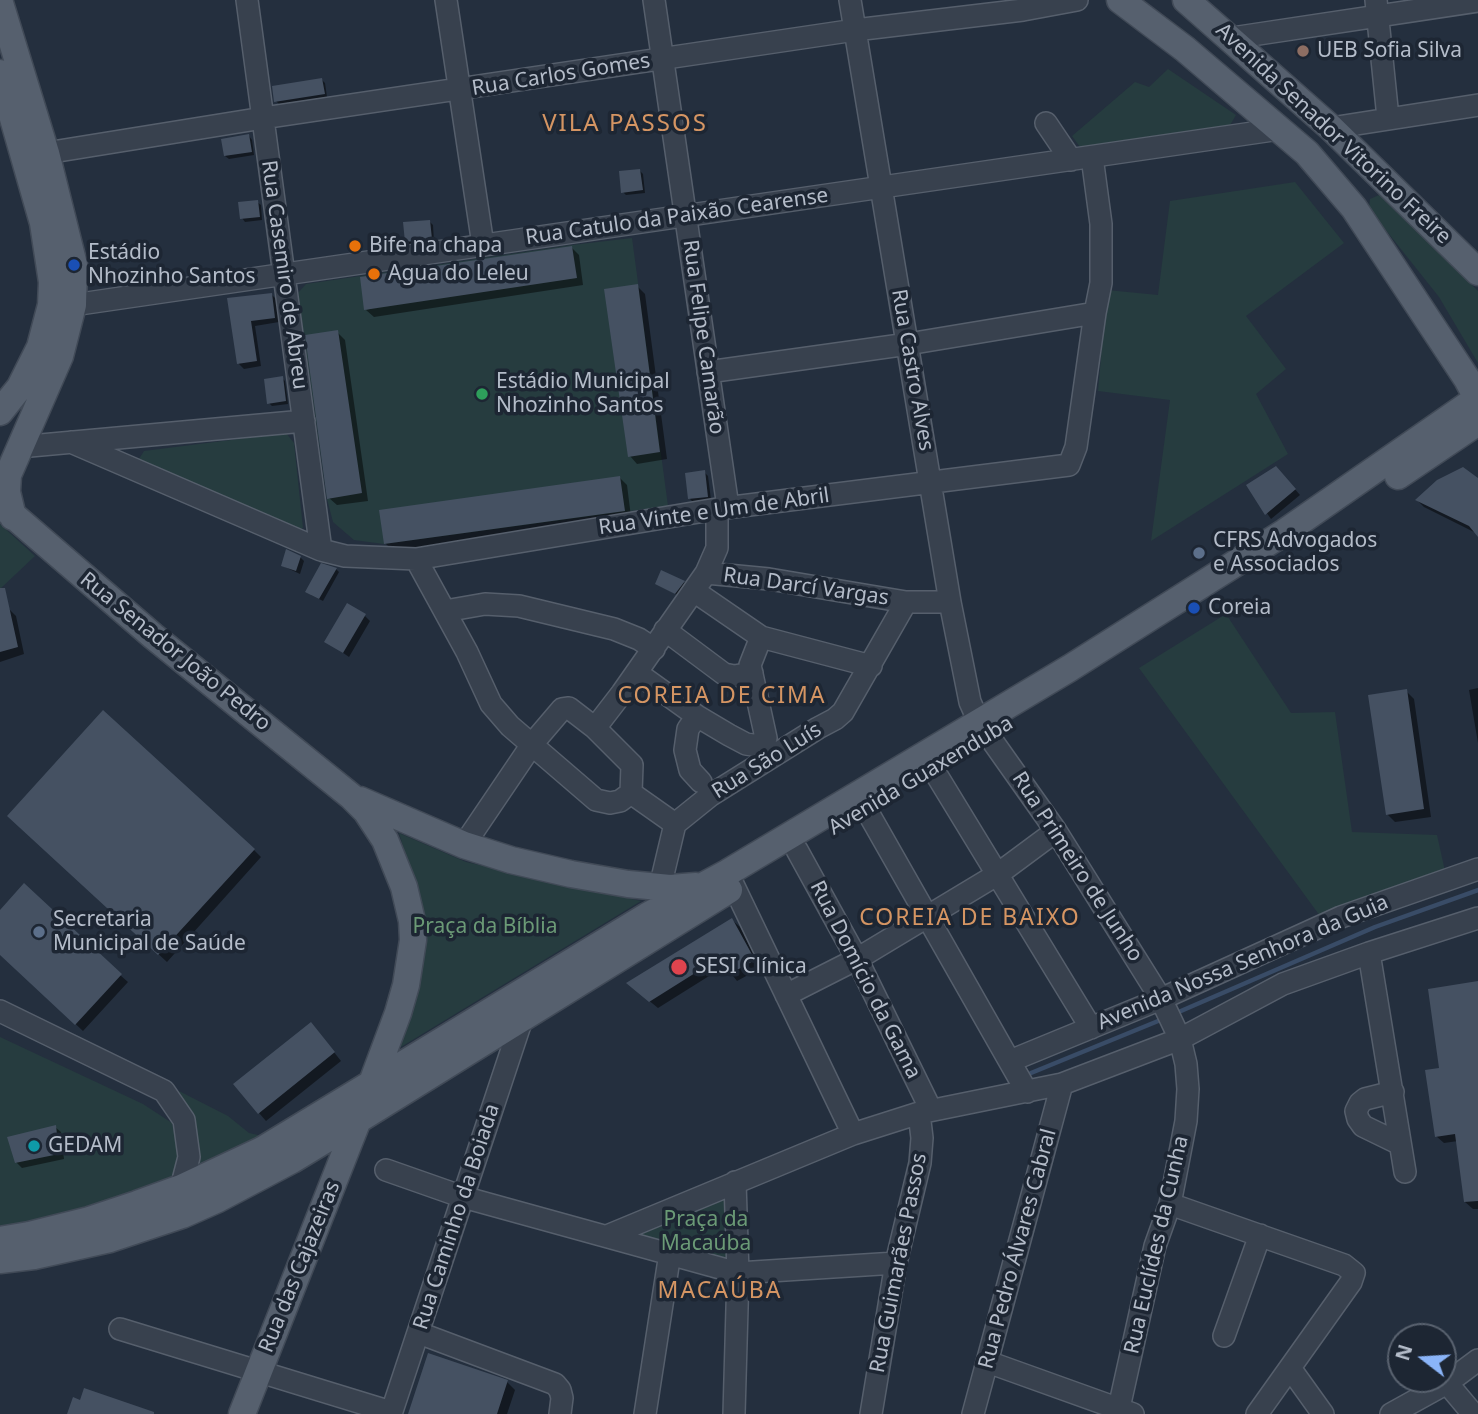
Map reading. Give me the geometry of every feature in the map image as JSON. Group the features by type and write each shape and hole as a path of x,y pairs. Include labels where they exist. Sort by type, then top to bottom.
{"main road":[{"name":"Avenida Senador Vitorino Freire","path":"1120,0 1185,49 1307,153 1354,208 1478,399"},
{"name":"Avenida Senador Vitorino Freire","path":"1186,0 1331,128 1478,272"},
{"path":"0,3 46,153 74,265 73,305 60,356 19,447 7,483 8,502 4,510"},
{"path":"0,72 14,92 32,150 39,154 46,153"},
{"path":"0,72 43,223 52,282 49,315 40,347 20,387 0,412"},
{"path":"1280,129 1303,102"},
{"path":"1354,208 1364,186 1374,181 1387,182"},
{"name":"Avenida Guaxenduba","path":"3,1245 34,1256 110,1239 182,1215 292,1160 522,1019 722,882 984,729 1285,532 1478,399"},
{"name":"Avenida Guaxenduba","path":"3,1245 89,1220 181,1188 261,1150 648,916 797,850 933,769 984,729 1081,680 1473,430"},
{"name":"Rua Senador João Pedro","path":"4,510 153,636 352,797 378,828 394,858 404,887 412,921 412,950 406,985 359,1120"},
{"name":"Rua Senador João Pedro","path":"352,797 464,845 510,860 570,874 660,887 722,882"},
{"path":"522,1019 522,1007 531,994 629,935 648,916"},
{"path":"327,1111 341,1110 359,1120"},
{"name":"Rua das Cajazeiras","path":"242,1414 359,1120"}],"street":[{"name":"Rua Casemiro de Abreu","path":"247,0 321,550"},
{"path":"446,0 483,245"},
{"name":"Rua Felipe Camarão","path":"595,728 700,582 717,548 722,508 708,372 653,0"},
{"name":"Rua Castro Alves","path":"850,0 950,602 970,702 984,729"},
{"name":"Rua Carlos Gomes","path":"46,153 855,30 1023,10 1077,0"},
{"path":"1232,38 1376,8 1478,1"},
{"path":"1376,8 1388,118"},
{"path":"1331,128 1478,105"},
{"path":"1046,122 1071,160"},
{"name":"Rua Catulo da Paixão Cearense","path":"73,305 1280,129"},
{"name":"Rua Vinte e Um de Abril","path":"71,442 321,550 345,556 416,559 722,508 1069,465 1076,447 1101,283 1101,224 1092,158"},
{"path":"708,372 908,344 1095,313"},
{"path":"19,447 304,421"},
{"path":"416,559 492,704 510,726 533,743 574,783 596,800 610,803 620,801 631,793"},
{"name":"Rua Darcí Vargas","path":"700,582 769,579 906,602"},
{"path":"700,582 733,620 761,637 871,666"},
{"path":"906,602 950,602"},
{"name":"Rua São Luís","path":"675,824 711,795 835,719 847,706 906,602"},
{"path":"445,611 485,604 519,606 614,629 639,639 659,639 724,674 734,676 751,673"},
{"path":"636,673 697,716 737,740 763,742 751,673 752,656 761,637"},
{"path":"464,845 533,743 562,709 569,708 595,728 632,765 631,793"},
{"path":"697,716 688,729 685,750 690,770 701,782"},
{"name":"Rua Primeiro de Junho","path":"984,729 1056,831 1163,1003 1178,1034"},
{"path":"933,769 1091,1028"},
{"path":"631,793 675,824 660,887"},
{"path":"866,809 1027,1092"},
{"path":"786,995 857,959 998,874 1056,831"},
{"name":"Rua Domício da Gama","path":"797,850 857,959 925,1112"},
{"name":"Avenida Nossa Senhora da Guia","path":"1010,1061 1091,1028 1163,1003 1341,917 1478,869"},
{"path":"722,882 786,995 853,1134"},
{"name":"Avenida Nossa Senhora da Guia","path":"607,1236 853,1134 925,1112 1062,1084 1178,1034 1283,984 1478,918"},
{"path":"1369,953 1405,1172"},
{"path":"0,1011 164,1091 184,1120 188,1157 181,1188"},
{"name":"Rua Caminho da Boiada","path":"391,1413 522,1019"},
{"name":"Rua Euclídes da Cunha","path":"1115,1410 1155,1246 1170,1204 1186,1121 1186,1065 1178,1034"},
{"name":"Rua Pedro Álvares Cabral","path":"973,1414 1062,1084"},
{"path":"1393,1092 1364,1099 1356,1111 1363,1126 1400,1144"},
{"name":"Rua Guimarães Passos","path":"871,1414 896,1264 920,1163 925,1112"},
{"path":"386,1170 463,1196 738,1273 896,1264"},
{"path":"734,1414 738,1273 735,1182"},
{"path":"1170,1204 1344,1265 1354,1273 1351,1282 1257,1414"},
{"path":"1224,1336 1260,1235"},
{"path":"645,1414 670,1253"},
{"path":"120,1329 260,1370 391,1413"},
{"path":"419,1334 555,1384 562,1398 560,1414"},
{"path":"1457,1376 1478,1360"},
{"path":"988,1362 1115,1410"},
{"path":"1290,1368 1323,1414"},
{"path":"1391,1414 1429,1393"},
{"path":"1455,1393 1473,1414"}],"green space":[{"path":"1168,69 1236,115 1229,127 1083,151 1072,136 1135,82 1149,87"},
{"path":"1295,182 1344,243 1246,316 1286,369 1256,394 1288,454 1151,541 1170,400 1098,391 1107,290 1158,295 1170,201"},
{"path":"1384,196 1478,291 1478,363 1439,297 1369,209 1370,199"},
{"name":"Estádio Municipal Nhozinho Santos","path":"632,238 668,506 384,544 354,540 333,522 327,499 298,293 306,284"},
{"path":"286,433 294,443 303,528 293,532 143,466 139,459 144,451"},
{"path":"0,524 35,556 0,589"},
{"path":"1226,614 1291,713 1335,712 1352,832 1437,835 1445,871 1320,916 1139,668"},
{"name":"Praça da Bíblia","path":"399,833 466,862 641,901 396,1050 420,974 425,920"},
{"path":"0,1037 143,1104 172,1123 179,1153 174,1174 154,1189 0,1230"},
{"path":"179,1091 228,1116 249,1133 271,1138 194,1177 188,1111"},
{"name":"Praça da Macaúba","path":"729,1194 732,1266 636,1237"}],"building":[{"path":"322,78 325,94 274,102 272,86"},
{"path":"249,134 252,152 224,156 221,139"},
{"path":"640,169 643,190 621,193 619,171"},
{"path":"258,200 260,217 240,219 238,202"},
{"path":"430,220 432,239 405,242 403,222"},
{"path":"572,246 577,278 364,310 360,277"},
{"path":"638,284 660,452 628,457 604,289"},
{"path":"272,293 275,318 251,321 257,361 237,364 227,298"},
{"path":"338,330 362,493 327,499 305,335"},
{"path":"283,376 286,401 267,404 264,379"},
{"path":"1276,466 1296,489 1265,515 1246,485"},
{"path":"1463,467 1478,478 1478,537 1469,526 1415,500 1437,480"},
{"path":"705,470 708,497 688,499 685,473"},
{"path":"620,476 625,511 384,544 379,510"},
{"path":"286,549 301,556 296,571 281,566"},
{"path":"321,563 337,568 319,599 305,592"},
{"path":"661,570 685,581 675,594 655,584"},
{"path":"0,588 5,588 18,647 0,652"},
{"path":"347,603 366,614 343,653 324,642"},
{"path":"1407,689 1424,809 1386,815 1368,695"},
{"path":"103,710 255,849 158,955 7,816"},
{"name":"Secretaria Municipal de Saúde","path":"24,883 122,974 75,1025 0,955 0,910"},
{"name":"SESI Clínica","path":"732,918 755,960 728,975 719,958 649,1002 626,983"},
{"path":"1478,981 1478,1201 1464,1202 1455,1134 1435,1137 1425,1070 1439,1068 1428,989"},
{"path":"311,1022 335,1052 258,1114 233,1084"},
{"name":"GEDAM","path":"56,1125 59,1154 15,1163 7,1137"},
{"path":"428,1353 508,1380 497,1414 408,1414"},
{"path":"84,1388 154,1414 67,1414 73,1397 80,1400"}],"waterway":[{"path":"1174,1014 1375,927 1478,890"},
{"path":"1031,1073 1163,1019"}],"place":[{"name":"UEB Sofia Silva","path":"1303,51"},
{"name":"Bife na chapa","path":"355,246"},
{"name":"Estádio Nhozinho Santos","path":"74,265"},
{"name":"Agua do Leleu","path":"374,274"},
{"name":"Estádio Municipal Nhozinho Santos","path":"482,394"},
{"name":"CFRS Advogados e Associados","path":"1199,553"},
{"name":"Coreia","path":"1194,608"},
{"name":"Secretaria Municipal de Saúde","path":"39,932"},
{"name":"SESI Clínica","path":"679,967"},
{"name":"GEDAM","path":"34,1146"}],"district":[{"name":"VILA PASSOS","path":"625,124"},
{"name":"COREIA DE CIMA","path":"722,696"},
{"name":"COREIA DE BAIXO","path":"970,918"},
{"name":"MACAÚBA","path":"720,1291"}]}
